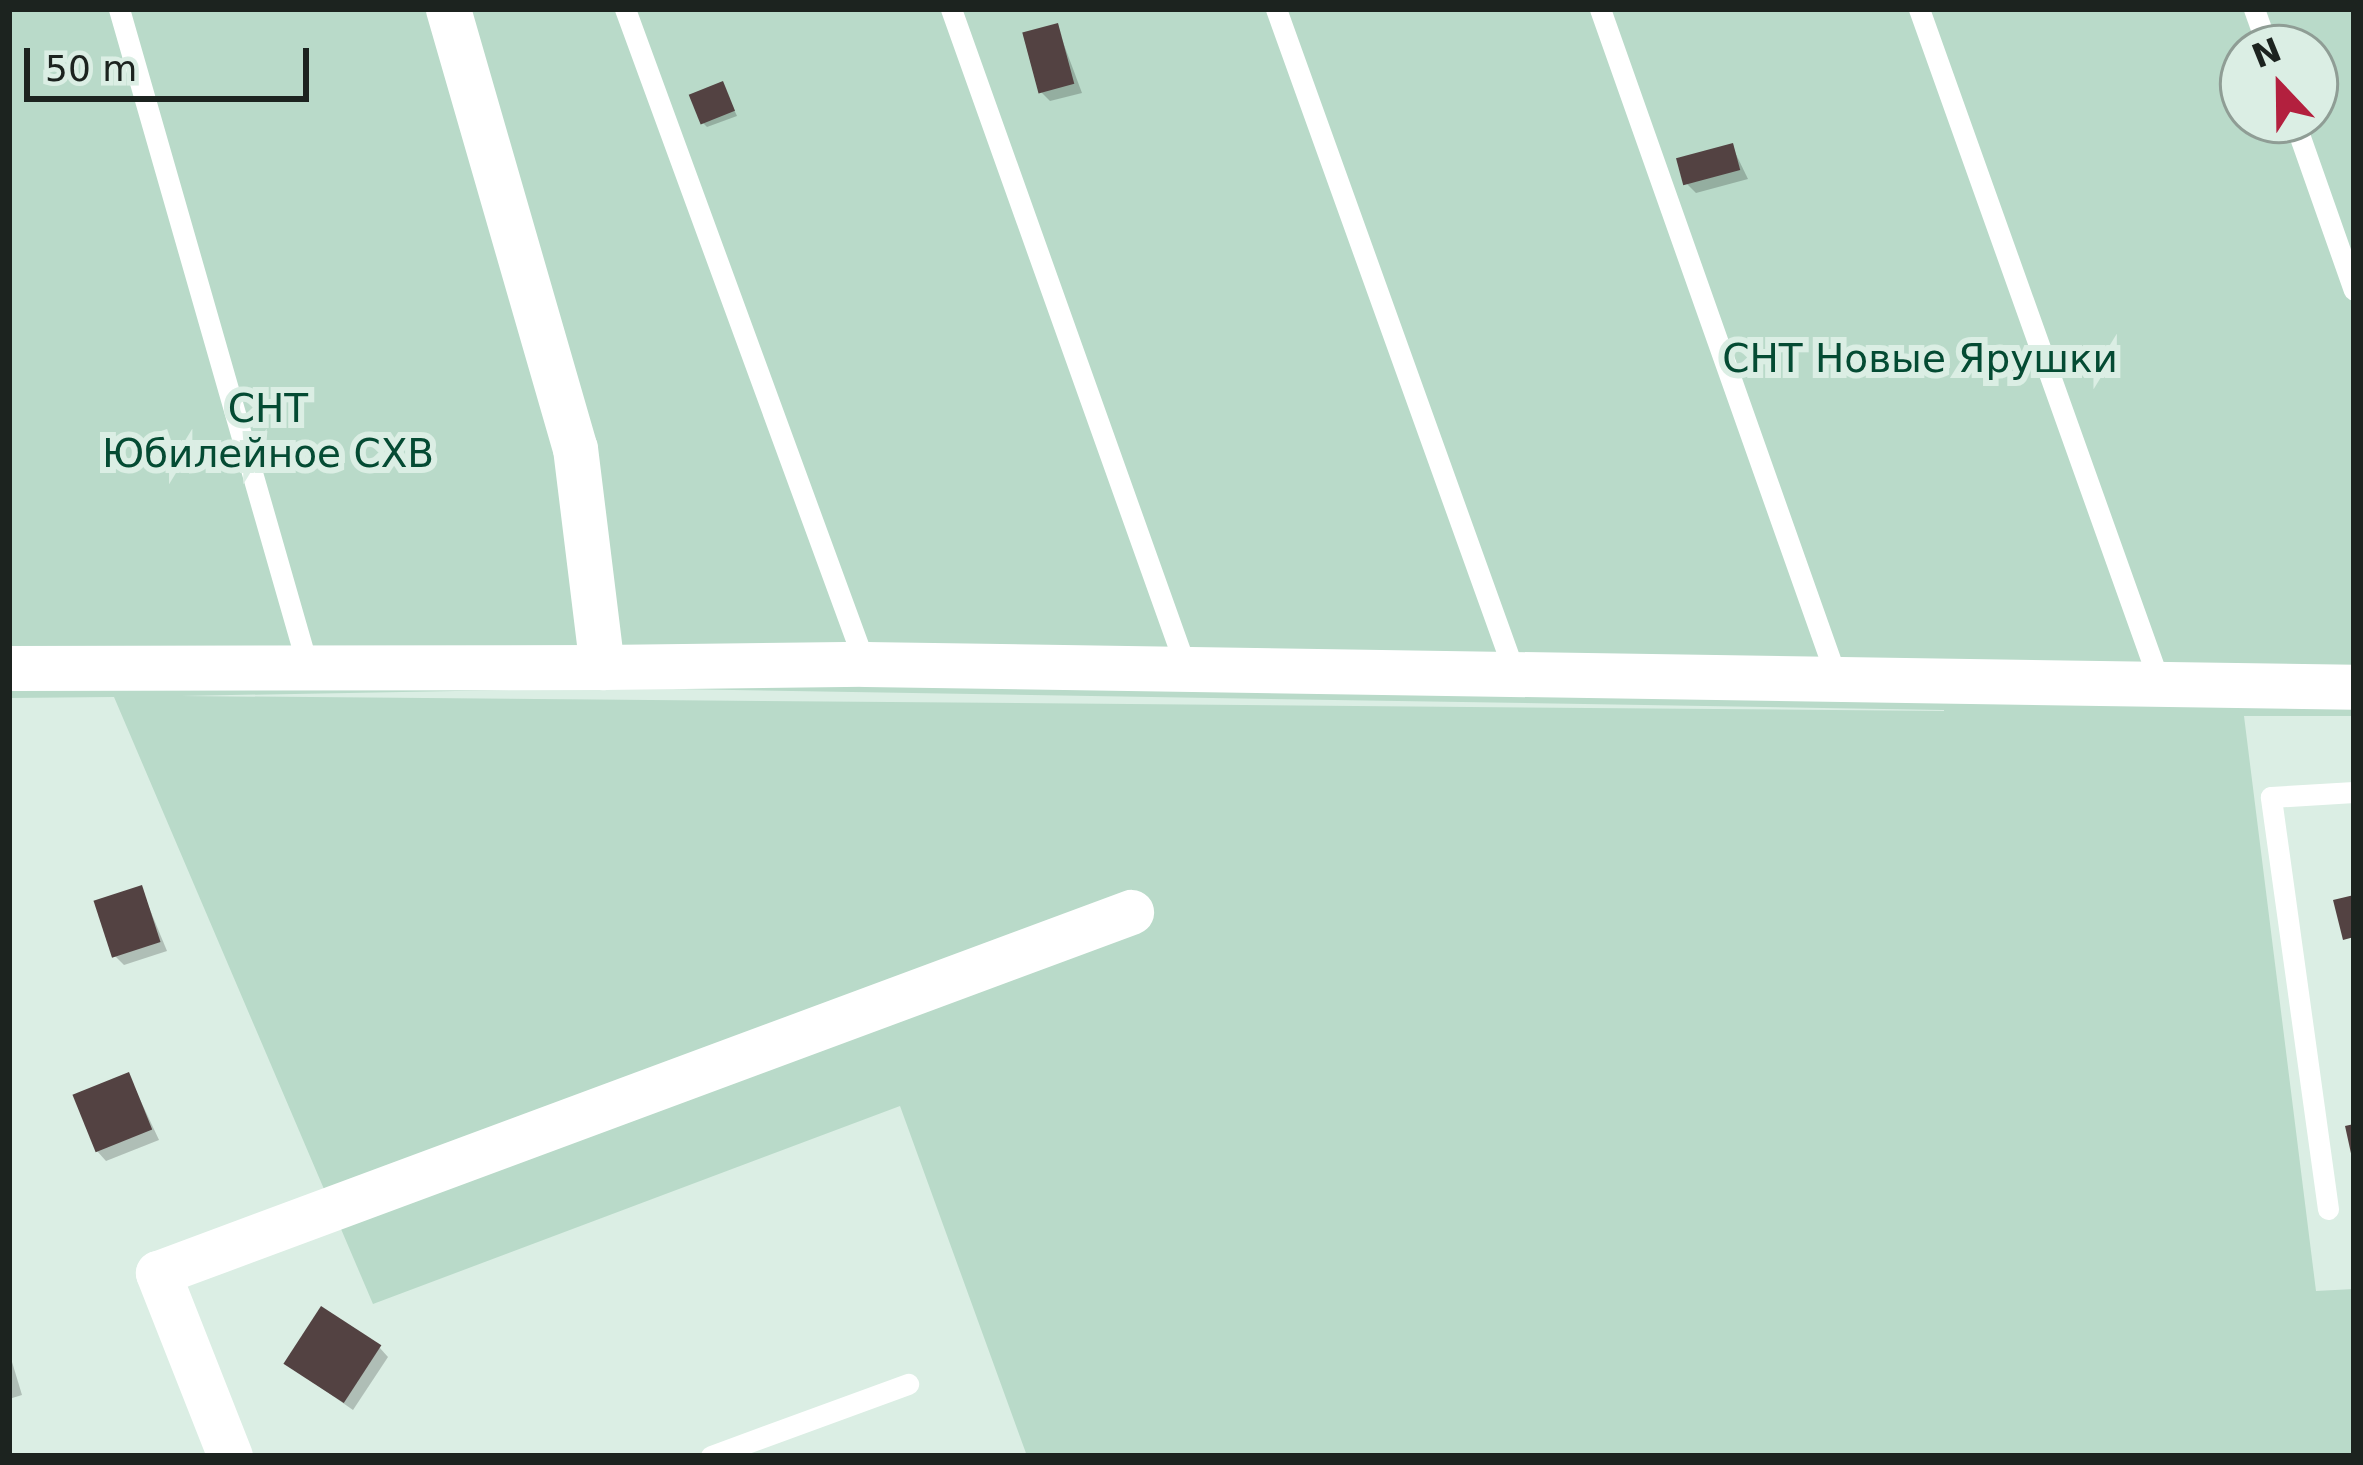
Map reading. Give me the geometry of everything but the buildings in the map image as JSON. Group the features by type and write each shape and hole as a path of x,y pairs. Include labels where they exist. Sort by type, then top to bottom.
{"street":[{"path":"448,9 575,448 602,668"},
{"path":"9,668 865,664 2354,687"},
{"path":"230,1456 158,1273 1131,912"}],"lane":[{"path":"119,9 308,664"},
{"path":"626,9 865,664"},
{"path":"951,9 1186,668"},
{"path":"1276,9 1515,674"},
{"path":"1600,9 1837,679"},
{"path":"1918,9 2160,684"},
{"path":"2302,144 2354,290"},
{"path":"2328,1209 2271,796 2354,791"},
{"path":"711,1456 908,1384"}],"green space":[{"path":"9,9 2354,9 2354,716 2244,716 2316,1291 2354,1289 2354,1456 1027,1456 900,1106 373,1304 114,697 9,698","holes":["611,688 1944,711 181,696"]}],"park label":[{"name":"СНТ Новые Ярушки","path":"1920,359"},
{"name":"СНТ Юбилейное СХВ","path":"268,432"}]}
